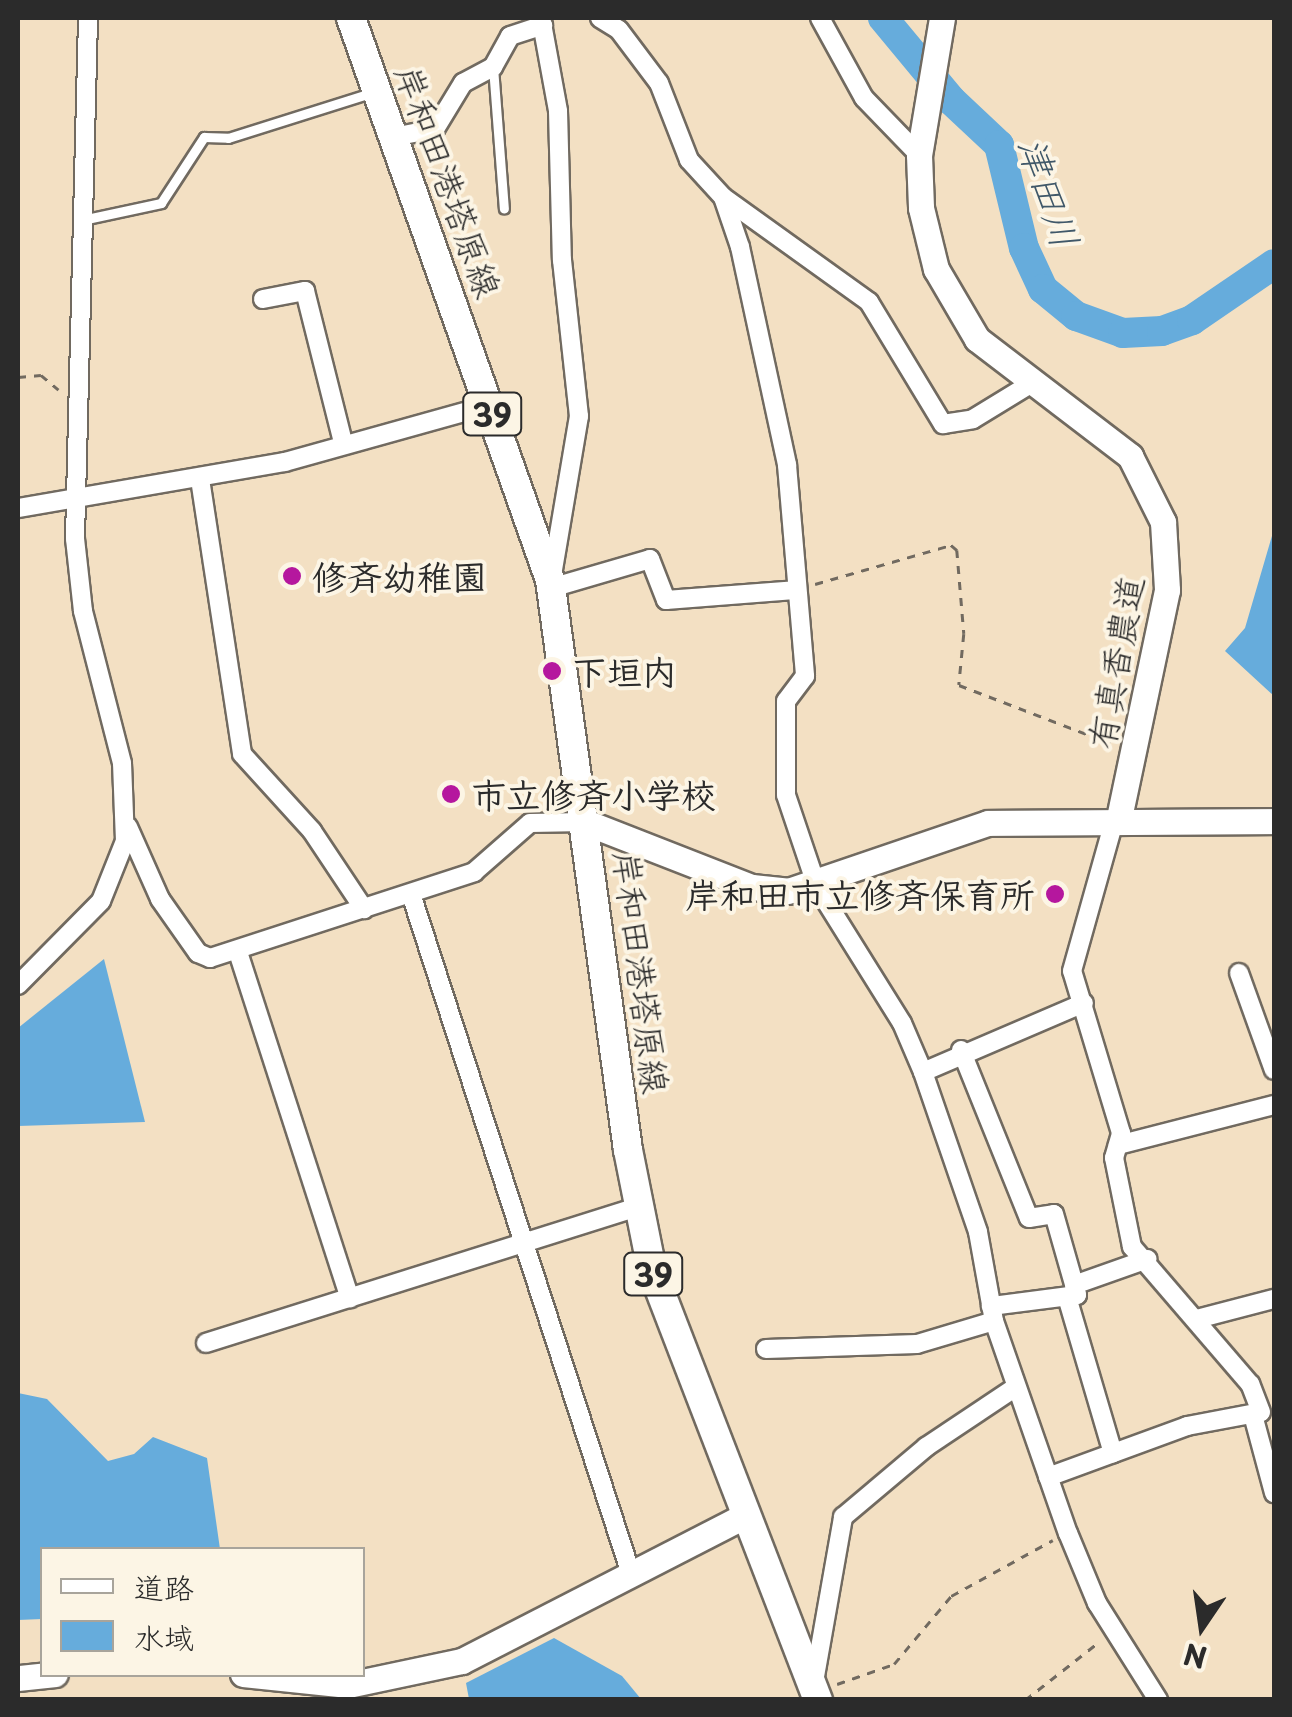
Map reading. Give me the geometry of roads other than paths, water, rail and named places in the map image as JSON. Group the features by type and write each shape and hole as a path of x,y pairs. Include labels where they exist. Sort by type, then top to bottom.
{"main road":[{"name":"岸和田港塔原線","path":"351,18 551,584 638,1208 662,1301 815,1693"}],"street":[{"path":"18,985 101,900 118,872 126,824 122,763 83,611 74,499 88,18"},
{"path":"600,18 644,60 689,160 723,197 869,302 943,424 974,419 1032,383"},
{"path":"820,18 864,98 919,154"},
{"name":"有真香農道","path":"942,18 919,154 926,239 950,303 977,340 1130,456 1163,522 1167,590 1135,752 1117,818"},
{"path":"394,137 436,129 463,83 493,67 510,36 542,21 558,111 562,260 578,416 551,584 650,559 666,600 795,590"},
{"path":"723,197 780,416 804,676 786,702 786,795 817,887 902,1023 923,1072 978,1232 993,1313 1016,1387 1068,1533 1113,1631 1158,1700"},
{"path":"263,299 304,291 343,442"},
{"path":"18,508 200,479 489,405"},
{"path":"200,479 242,754 312,831 364,909"},
{"path":"126,824 160,899 198,952 210,958 474,872 530,823 585,822 752,886 817,887 976,826 1117,818 1274,821"},
{"path":"1048,1477 1187,1426 1261,1412 1250,1384 1148,1259 1132,1247 1118,1146 1121,1132 1072,971 1117,818"},
{"path":"411,894 631,1574"},
{"path":"238,952 350,1298"},
{"path":"1240,973 1274,1070"},
{"path":"923,1072 961,1050 1084,1003"},
{"path":"961,1050 1029,1218 1054,1214 1113,1453"},
{"path":"1118,1146 1274,1105"},
{"path":"206,1344 638,1208"},
{"path":"766,1350 917,1344 993,1313 1070,1291 1148,1259"},
{"path":"1197,1319 1274,1300"},
{"path":"815,1693 843,1517 926,1447 1016,1387"},
{"path":"1253,1415 1274,1493"},
{"path":"271,1677 348,1685 400,1678 462,1661 744,1516"}],"lane":[{"path":"493,67 504,209"},
{"path":"82,220 162,203 204,137 228,138 377,91"}],"water":[{"path":"1274,529 1274,696 1225,651 1245,628"},
{"path":"104,959 145,1122 18,1126 18,1028"},
{"path":"18,1393 47,1399 108,1461 134,1454 153,1437 207,1458 220,1547 40,1547 40,1619 18,1620"},
{"path":"554,1638 622,1676 641,1699 469,1699 466,1683"}],"waterway":[{"name":"津田川","path":"883,18 951,100 999,145 1024,248 1043,289 1076,316 1123,333 1162,331 1192,320 1274,264"}],"place":[{"name":"修斉幼稚園","path":"292,576"},
{"name":"下垣内","path":"552,671"},
{"name":"市立修斉小学校","path":"451,794"},
{"name":"岸和田市立修斉保育所","path":"1055,894"}]}
